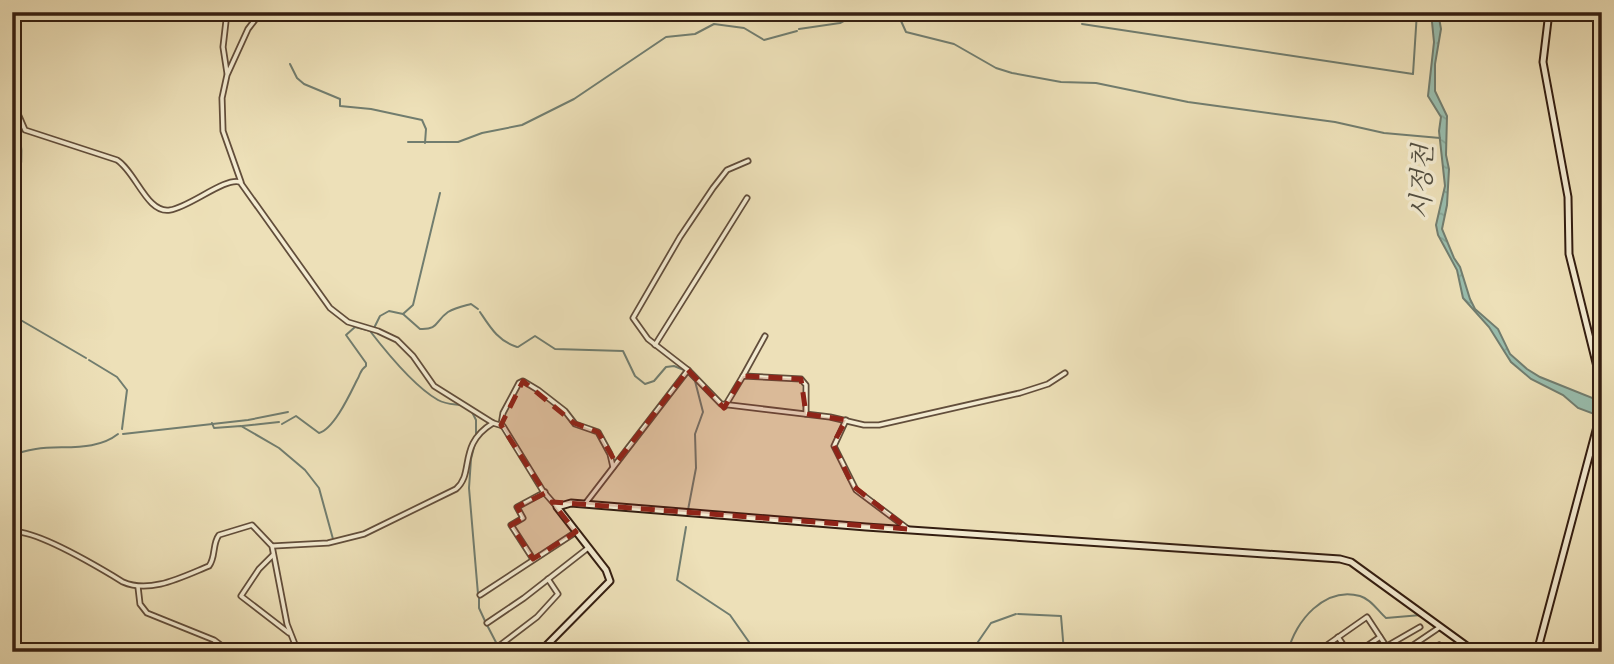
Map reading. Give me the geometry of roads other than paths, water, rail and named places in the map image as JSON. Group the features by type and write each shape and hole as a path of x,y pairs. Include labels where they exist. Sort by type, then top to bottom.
{"street":[{"path":"219,12 226,21 223,47 227,75"},
{"path":"261,12 248,29 227,75 222,98 223,131 242,184 330,308 348,322 397,340 434,386 501,425 545,492 610,578 609,583 540,652"},
{"path":"1549,12 1544,71 1568,197 1569,254 1598,360 1602,387"},
{"path":"12,100 25,130 117,160 127,169 151,204 158,209 170,210 190,204 232,180 242,184"},
{"path":"748,161 727,170 713,188 635,311 634,321 655,345 688,370 725,406 879,425 1040,388 1065,373"},
{"path":"655,345 747,198"},
{"path":"725,406 765,336"},
{"path":"584,504 688,370"},
{"path":"743,376 805,381 806,414"},
{"path":"501,425 506,406 519,383 523,382 565,411 575,424 598,432 610,454 613,467"},
{"path":"1536,652 1602,408"},
{"path":"846,420 834,446 853,486 908,529"},
{"path":"272,546 328,543 364,534 456,489 463,482 467,455 473,441 494,423"},
{"path":"533,559 511,524 523,518 517,507 545,492"},
{"path":"557,507 566,503 584,504 1340,559 1351,562 1475,652"},
{"path":"12,532 29,533 64,548 123,582 138,586 159,585 209,566 217,538 232,530 252,525 272,546 290,635 298,652"},
{"path":"480,595 576,532"},
{"path":"487,622 588,548"},
{"path":"273,555 258,569 241,596 290,635"},
{"path":"499,646 537,617 558,594 548,579"},
{"path":"138,586 140,604 147,613 214,639 230,652"},
{"path":"1326,645 1367,617 1390,652"},
{"path":"1403,652 1442,626"},
{"path":"1387,646 1420,627"},
{"path":"1338,637 1348,652"},
{"path":"1359,652 1381,637"},
{"path":"1427,652 1439,645"},
{"path":"314,652 330,648 357,652"}],"water":[{"path":"1431,12 1438,12 1441,29 1435,64 1435,91 1447,116 1446,155 1449,169 1447,205 1442,229 1460,267 1470,299 1475,309 1498,329 1510,354 1527,369 1540,377 1600,401 1594,414 1578,408 1563,395 1531,379 1511,362 1489,327 1463,298 1457,270 1438,235 1436,225 1445,186 1439,131 1441,117 1428,96 1434,42"}],"waterway":[{"path":"799,29 840,23 860,12"},
{"name":"시정천","path":"897,12 906,32 954,44 996,68 1012,73 1061,82 1096,83 1188,102 1335,122 1384,133 1440,138"},
{"path":"1082,24 1413,74 1417,12"},
{"path":"408,142 458,142 482,133 522,125 574,99 666,37 695,34 714,24 744,28 764,40 797,31"},
{"path":"290,64 297,78 304,84 340,99 340,106 371,109 422,120 426,129 425,143"},
{"path":"12,109 21,150 20,172 12,192"},
{"path":"403,314 413,305 440,193"},
{"path":"374,328 380,316 389,311 403,314 420,329 426,329 434,326 454,309 471,304 478,309"},
{"path":"480,312 500,337 517,347"},
{"path":"12,315 86,358"},
{"path":"282,424 296,416 319,433 330,425 366,366 346,335 355,327 371,331"},
{"path":"370,331 420,387 441,401 460,405"},
{"path":"518,347 535,336 555,349 623,351 635,376 645,384 654,381 666,367 674,366 684,370"},
{"path":"89,360 117,377 127,390 122,429"},
{"path":"688,374 695,381 703,412 695,434 696,468 688,510"},
{"path":"471,410 476,420 476,436"},
{"path":"123,434 248,420 288,412"},
{"path":"242,426 279,422"},
{"path":"212,423 214,428 241,426 279,448 305,470 319,488 333,539"},
{"path":"12,456 38,449 94,445 118,434"},
{"path":"475,443 469,488 478,594"},
{"path":"686,527 677,580 730,615 756,652"},
{"path":"1288,652 1297,629 1305,618 1324,601 1335,596 1360,596 1371,602 1386,618 1421,615"},
{"path":"479,597 479,608 485,621"},
{"path":"971,652 991,623 1016,614"},
{"path":"1018,614 1061,616 1064,652"},
{"path":"487,625 501,652"},
{"path":"1459,643 1465,652"},
{"path":"850,652 863,652"}]}
